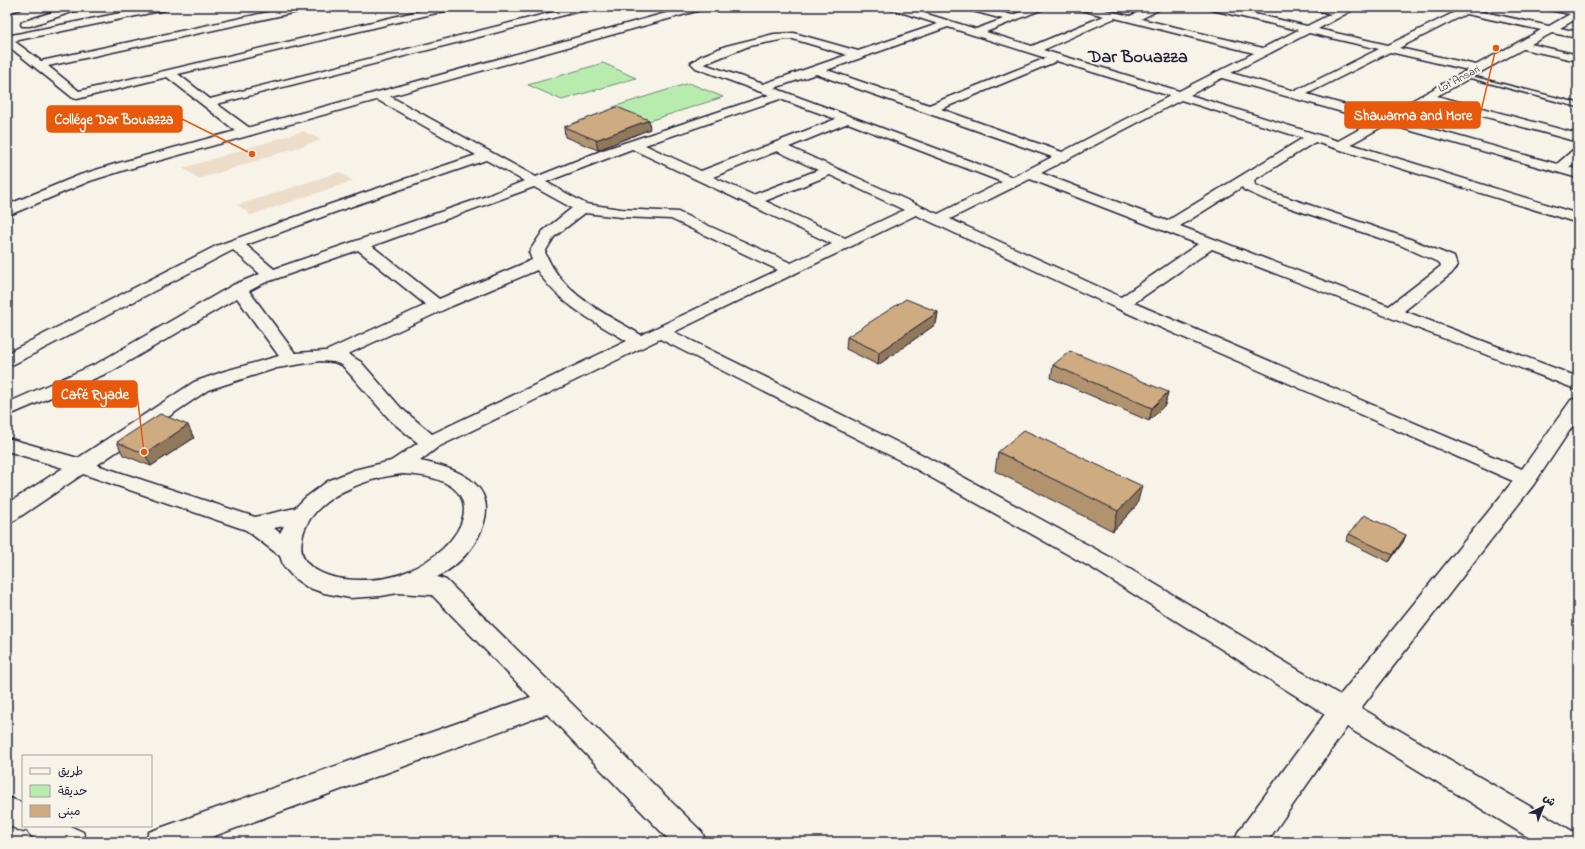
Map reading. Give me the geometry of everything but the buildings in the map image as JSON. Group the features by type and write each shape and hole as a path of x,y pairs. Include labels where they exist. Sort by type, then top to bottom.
{"street":[{"path":"7,10 18,7"},
{"path":"7,30 78,7"},
{"path":"7,39 165,7"},
{"path":"39,65 306,7"},
{"path":"7,39 77,94 449,7"},
{"path":"208,103 585,7"},
{"path":"894,7 1181,95 1578,220"},
{"path":"968,7 1012,18"},
{"path":"977,32 1044,7"},
{"path":"1081,7 1264,52"},
{"path":"1132,19 1159,7"},
{"path":"1211,7 1477,69"},
{"path":"1313,7 1341,13"},
{"path":"937,220 1064,157 1306,29 1353,7"},
{"path":"1445,7 1578,35"},
{"path":"1547,7 1578,14"},
{"path":"7,211 85,178 694,8"},
{"path":"1298,94 1464,11"},
{"name":"Lot Ansari","path":"1340,145 1388,120 1426,97 1578,14"},
{"path":"1034,50 1114,15"},
{"path":"761,89 947,24"},
{"path":"859,55 786,35 735,48 708,57 697,63 700,66 761,89 848,119 1015,182"},
{"path":"1522,45 1578,58"},
{"path":"929,110 1057,57"},
{"path":"817,70 1064,157"},
{"path":"168,73 246,132"},
{"path":"1221,74 1298,94 1578,174"},
{"path":"7,410 105,367 238,289 271,275 538,182 593,158 634,146 779,95"},
{"path":"380,96 538,182 569,202 582,208 621,213 673,215 687,220 790,269"},
{"path":"1426,97 1578,138"},
{"path":"699,177 848,119"},
{"path":"1168,227 1232,186 1247,180 1252,175 1314,137"},
{"path":"634,146 843,243"},
{"path":"777,146 1122,304 1526,479"},
{"path":"1559,169 1578,153"},
{"path":"7,360 215,252 336,206 489,155"},
{"path":"752,201 831,170"},
{"path":"1030,174 1578,384"},
{"path":"1247,180 1249,187 1255,191 1405,242 1448,260 1449,266 1446,270 1391,313"},
{"path":"582,208 548,234 537,252 540,263 546,273 578,304 914,459 1086,555 1343,712 1563,842"},
{"path":"331,355 348,360 390,409 413,432 428,454 450,475 464,484 473,497 475,518 468,535 455,551 440,574 375,589 351,590 323,585 302,574 293,561 290,552 290,541 293,530 303,514 320,497 343,483 369,473 396,468 428,454 649,336 843,243 916,210"},
{"path":"1122,304 1210,243"},
{"path":"235,244 271,275"},
{"path":"360,244 438,306"},
{"path":"7,515 201,386 237,372 291,360 331,355 438,306 540,263"},
{"path":"238,289 291,360"},
{"path":"1249,842 1343,712 1526,479 1578,404"},
{"path":"7,444 80,466 254,525 290,552"},
{"path":"254,525 303,514"},
{"path":"440,574 552,701 690,842"},
{"path":"160,842 552,701"},
{"path":"7,810 22,818"},
{"path":"42,827 72,842"}],"lane":[{"path":"1465,76 1578,105"}],"shaded area":[{"path":"303,131 321,140 199,179 183,168"},
{"path":"339,172 353,181 251,215 238,205"}],"green space":[{"path":"603,63 636,78 562,100 528,85"},
{"path":"689,83 723,97 646,122 613,107"}],"place":[{"name":"Shawarma and More","path":"1496,48"},
{"name":"Collége Dar Bouazza","path":"252,154"},
{"name":"Café Ryade","path":"144,452"}],"district":[{"name":"Dar Bouazza","path":"1138,58"}]}
